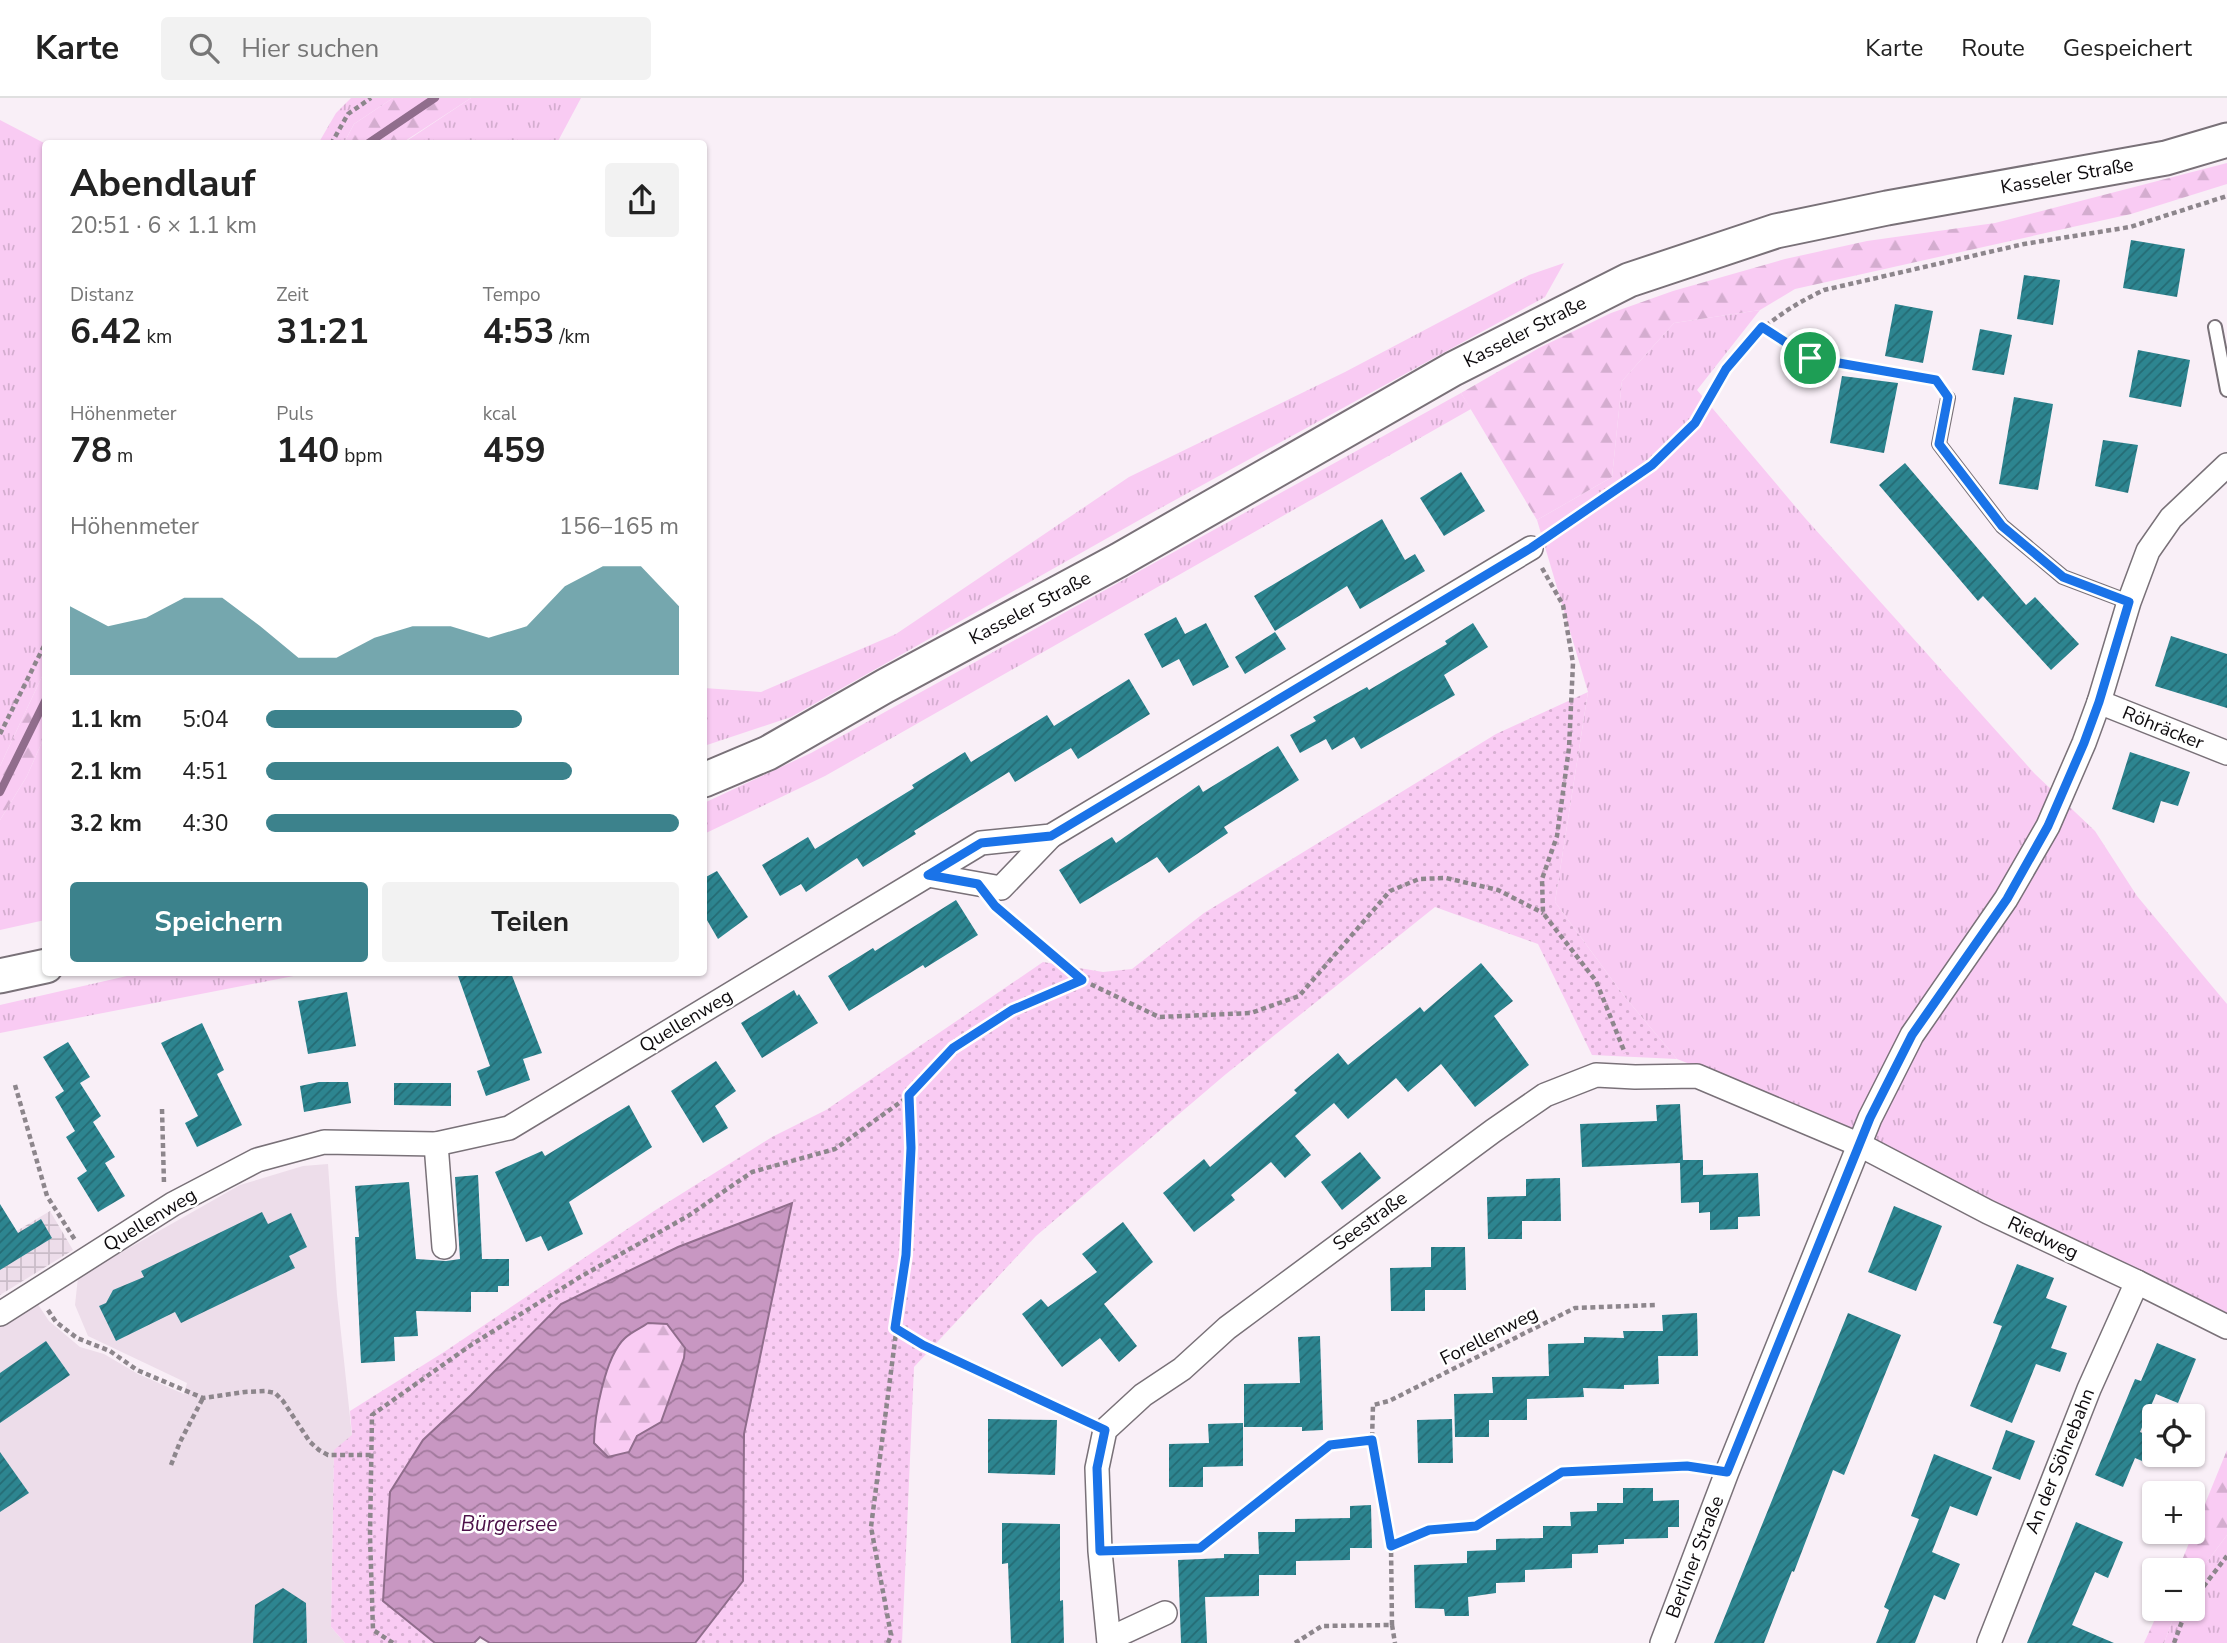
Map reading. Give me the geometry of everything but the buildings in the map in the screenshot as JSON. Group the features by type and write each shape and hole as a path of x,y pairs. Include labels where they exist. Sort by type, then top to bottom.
{"main road":[{"name":"Kasseler Straße","path":"707,779 768,753 885,686 1119,561 1453,369 1629,280 1776,231 1887,208 2130,165 2227,140"},
{"path":"0,976 42,967"}],"street":[{"name":"Berliner Straße","path":"1662,1643 1727,1472 1870,1118 1912,1035 2007,899 2048,826 2099,702 2129,602 2148,551 2171,518 2227,465"},
{"name":"Quellenweg","path":"928,875 1001,888 1051,836 1531,548"},
{"name":"Röhräcker","path":"2099,702 2227,753"},
{"name":"Quellenweg","path":"0,1314 173,1204 257,1160 324,1142 436,1144 509,1128 981,843 1051,836"},
{"name":"Seestraße","path":"1105,1430 1143,1395 1182,1369 1227,1328 1545,1095 1596,1075 1697,1076 1860,1145"},
{"path":"436,1144 444,1247"},
{"name":"Riedweg","path":"1860,1145 1988,1212 2227,1327"},
{"name":"An der Söhrebahn","path":"1989,1643 2089,1389 2137,1282"},
{"path":"1105,1430 1097,1468 1100,1551 1109,1641 1165,1613"}],"lane":[{"path":"2216,327 2227,390"},
{"path":"1948,397 1939,444 2002,526 2063,577 2129,602"}],"path":[{"path":"333,140 348,114 371,98"},
{"path":"1543,913 1542,879 1557,836 1569,748 1573,663 1563,605 1531,548 1652,465 1695,423 1726,369 1762,327 1793,304 1824,290 2024,244 2130,227 2227,196"},
{"path":"1762,327 1810,358 1936,380 1948,397"},
{"path":"0,734 42,650"},
{"path":"978,884 995,906 1082,980 1158,1017 1251,1013 1298,996 1390,891 1419,879 1446,878 1498,890 1543,913 1596,981 1635,1077"},
{"path":"393,1643 373,1630 370,1536 372,1415 471,1345 580,1277 688,1216 752,1172 835,1149 909,1095 953,1048 1012,1010 1082,980"},
{"path":"15,1086 47,1196 87,1258"},
{"path":"888,1643 891,1635 871,1527 906,1255 911,1148 909,1095"},
{"path":"162,1109 164,1182 173,1204"},
{"path":"36,1291 56,1322 77,1338 110,1351 137,1370 203,1398 245,1392 275,1393 310,1442 319,1450 328,1455 372,1455"},
{"name":"Forellenweg","path":"1395,1643 1392,1625 1391,1546 1372,1440 1373,1405 1389,1401 1576,1308 1656,1305"},
{"path":"895,1328 923,1345 1105,1430"},
{"path":"171,1465 203,1398"},
{"path":"1100,1551 1200,1548 1330,1445 1372,1440"},
{"path":"1391,1546 1429,1530 1476,1526 1562,1472 1687,1466 1727,1472"},
{"path":"2205,1584 2227,1556"},
{"path":"2174,1643 2182,1621"},
{"path":"1295,1643 1322,1626 1392,1625"}],"shaded area":[{"path":"328,1164 337,1295 352,1436 334,1451 331,1627 345,1643 0,1643 0,1326 37,1303 49,1321 80,1347 104,1354 138,1374 184,1394 187,1383 88,1336 75,1305 78,1277 240,1185 303,1166"},
{"path":"50,1211 73,1250 0,1295 0,1241"}],"green space":[{"path":"351,98 393,98 354,124 346,140 320,140 336,113"},
{"path":"393,98 471,98 407,140 346,140 354,124"},
{"path":"471,98 581,98 559,140 408,140"},
{"path":"0,120 42,142 42,676 0,766"},
{"path":"2227,163 2227,184 2131,214 1795,289 1760,310 1674,323 1622,381 1612,477 1537,520 1461,393 1539,348 1611,313 1673,291 1785,259 1867,241 1995,223"},
{"path":"1564,263 1545,297 1157,510 791,717 707,745 707,688 761,692 896,634 1129,477 1345,372 1529,275"},
{"path":"1760,310 1697,390 1805,518 2035,774 2095,831 2137,896 2227,1004 2227,1314 1932,1173 1898,1152 1831,1119 1677,1059 1624,996 1555,902 1588,692 1537,520 1612,477 1622,381 1674,323"},
{"path":"1461,393 1471,409 825,776 707,833 707,802 811,753"},
{"path":"42,676 42,742 27,776 0,820 0,766"},
{"path":"1588,692 1555,902 1624,996 1677,1059 1592,1055 1538,944 1435,907 1226,1074 1036,1236 914,1367 902,1643 695,1643 743,1581 744,1434 791,1204 678,1247 561,1304 423,1440 383,1601 435,1643 345,1643 331,1627 334,1450 352,1435 350,1411 444,1352 654,1211 772,1137 826,1110 1043,962 1103,972 1132,969 1204,913 1496,734"},
{"path":"42,742 42,921 0,930 0,820 27,776"},
{"path":"127,976 294,976 0,1033 0,1005"},
{"path":"648,1323 667,1324 685,1348 684,1358 661,1422 638,1436 629,1452 608,1457 594,1443 596,1418 606,1372 618,1346 630,1334"},
{"path":"2227,1450 2227,1535 2205,1565 2205,1558 2183,1558 2189,1544 2205,1544 2205,1504"},
{"path":"2227,1535 2227,1643 2164,1643 2172,1621 2205,1621 2205,1565"},
{"path":"2154,1621 2172,1621 2164,1643 2144,1643"}],"water":[{"name":"Bürgersee","path":"792,1203 744,1434 743,1581 695,1643 490,1643 480,1637 474,1643 435,1643 383,1601 390,1492 423,1440 561,1304 678,1247","holes":["648,1323 667,1324 685,1348 684,1358 661,1422 637,1436 629,1452 608,1457 594,1443 599,1403 612,1358 625,1338 633,1332"]}],"waterway":[{"path":"373,140 435,98"},
{"path":"0,792 42,707"}],"route":[{"path":"1762,327 1810,358 1936,380 1948,397 1939,444 2002,526 2063,577 2129,602 2099,702 2048,826 2007,899 1912,1035 1870,1118 1727,1472 1687,1466 1562,1472 1476,1526 1429,1530 1391,1546 1372,1440 1330,1445 1200,1548 1100,1551 1097,1468 1105,1430 923,1345 895,1328 906,1255 911,1148 909,1095 953,1048 1012,1010 1082,980 995,906 978,884 928,875 981,843 1051,836 1531,548 1652,465 1695,423 1726,369 1762,327"}]}
